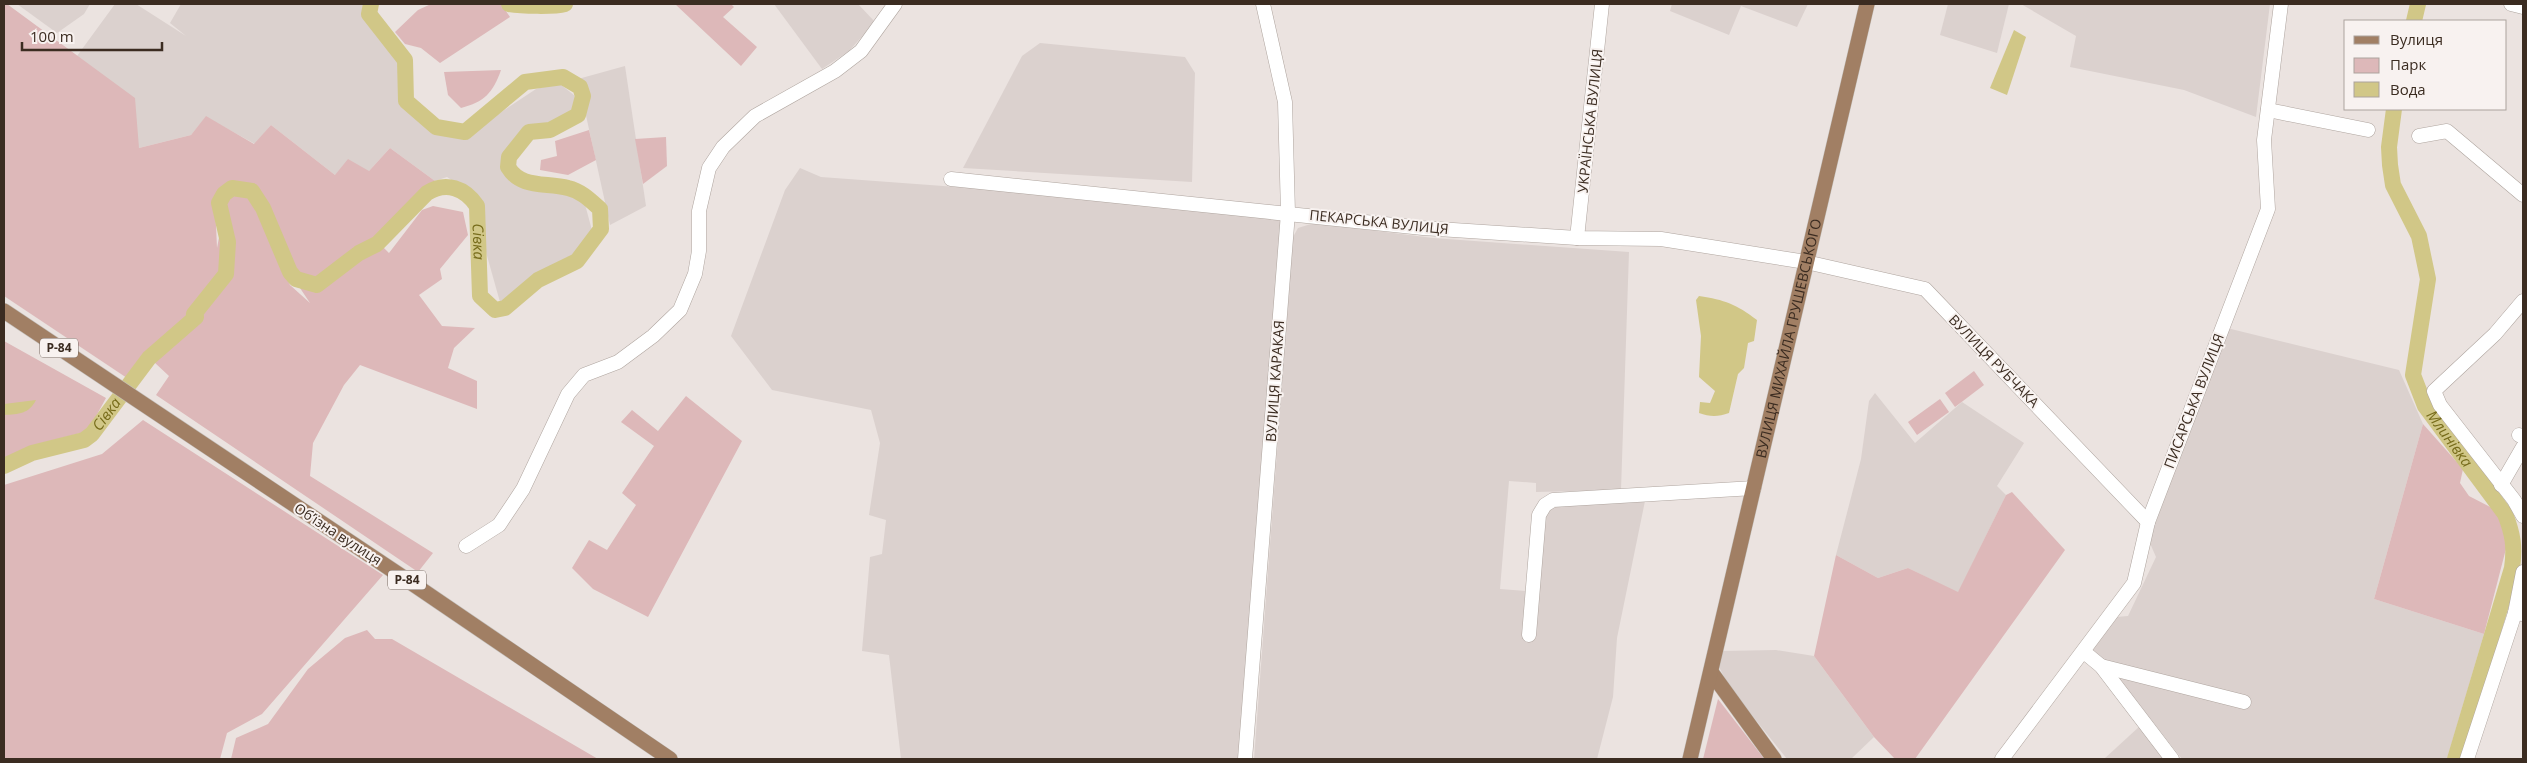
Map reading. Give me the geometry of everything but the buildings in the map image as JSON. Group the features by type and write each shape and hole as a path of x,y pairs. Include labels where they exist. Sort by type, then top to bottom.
{"main road":[{"name":"ВУЛИЦЯ МИХАЙЛА ГРУШЕВСЬКОГО","path":"1690,759 1867,4"},
{"name":"Обʼїзна вулиця","path":"4,312 114,384 670,759"},
{"path":"1711,672 1774,759"}],"street":[{"path":"466,546 499,525 523,489 568,394 584,375 618,362 652,336 680,310 695,274 699,251 699,211 709,168 723,147 756,116 835,70 861,51 895,4"},
{"name":"ВУЛИЦЯ КАРАКАЯ","path":"1245,759 1288,213 1285,102 1263,4"},
{"name":"УКРАЇНСЬКА ВУЛИЦЯ","path":"1577,238 1602,4"},
{"name":"ПИСАРСЬКА ВУЛИЦЯ","path":"2002,759 2134,583 2148,522 2268,209 2264,140 2281,4"},
{"path":"2268,110 2368,130"},
{"path":"2419,136 2447,131 2523,195"},
{"name":"ПЕКАРСЬКА ВУЛИЦЯ","path":"951,179 1423,228 1577,238 1661,239 1806,262"},
{"name":"ВУЛИЦЯ РУБЧАКА","path":"1806,262 1925,289 2148,522"},
{"path":"2523,301 2495,334 2434,391 2440,405 2523,516"},
{"path":"2501,485 2522,440"},
{"path":"1529,635 1539,515 1545,505 1553,500 1754,488"},
{"path":"2467,759 2519,613 2523,572"},
{"path":"2084,652 2101,666 2172,759"},
{"path":"2101,666 2244,702"}],"shaded area":[{"path":"17,4 90,4 84,14 57,33"},
{"path":"115,4 136,4 186,36 170,23 181,4 367,4 368,18 402,62 402,100 434,130 450,135 465,136 536,89 559,83 575,96 573,111 517,139 507,153 505,169 515,179 531,187 568,192 583,197 593,234 575,256 536,277 500,302 482,238 480,204 476,196 447,177 435,181 390,148 369,171 335,175 271,125 255,144 206,117 191,135 139,148 77,56"},
{"path":"774,4 858,4 875,22 849,51 822,69"},
{"path":"1672,4 1808,4 1797,27 1741,6 1729,35 1670,11"},
{"path":"1948,4 2009,4 1997,53 1940,35"},
{"path":"2021,4 2270,4 2256,117 2184,90 2070,67 2076,36"},
{"path":"1040,43 1185,57 1195,73 1192,182 963,168 1022,56"},
{"path":"625,66 646,206 610,225 578,79"},
{"path":"800,168 821,177 1077,196 1282,217 1238,759 901,759 889,655 862,651 870,557 882,554 886,520 869,515 880,443 871,410 772,390 731,336 785,190"},
{"path":"1314,223 1433,238 1629,252 1621,490 1536,492 1536,483 1509,481 1500,589 1538,592 1545,514 1550,506 1645,501 1617,638 1613,697 1597,759 1254,759 1293,237 1298,228"},
{"path":"2227,328 2399,370 2423,424 2374,599 2484,634 2447,759 2182,759 2120,680 2091,651 2116,617 2128,616 2156,557 2149,541"},
{"path":"1875,393 1915,443 1962,402 2024,443 1997,486 2006,495 1958,593 1908,568 1878,578 1836,555 1861,459 1869,401"},
{"path":"1776,650 1814,656 1874,737 1851,759 1787,759 1730,688 1719,667 1722,651"},
{"path":"2140,726 2166,759 2104,759"}],"green space":[{"path":"4,4 7,4 135,98 139,148 191,135 206,116 254,144 271,125 335,175 348,159 369,171 390,148 435,181 376,239 357,249 316,280 298,273 257,189 232,181 215,203 217,248 225,206 233,194 249,195 290,285 310,303 300,288 315,289 362,256 382,246 389,253 422,210 433,206 463,212 468,235 440,269 442,279 419,295 442,326 475,328 454,348 448,368 477,381 477,409 360,365 344,385 313,443 310,476 433,553 418,572 156,395 169,376 154,362 185,333 179,326 146,354 127,378 4,296"},
{"path":"431,4 501,4 510,17 440,63 421,48 405,44 395,32 418,10"},
{"path":"675,4 731,4 734,7 723,17 757,47 741,66"},
{"path":"501,70 491,91 476,103 461,108 448,95 444,72"},
{"path":"589,130 596,160 568,175 540,170 541,160 557,156 555,141"},
{"path":"666,137 667,166 643,184 635,139"},
{"path":"4,341 106,398 89,429 81,433 31,446 4,459"},
{"path":"1974,371 1984,385 1955,407 1945,393"},
{"path":"686,396 742,441 648,617 593,589 572,568 589,540 607,550 636,505 622,493 654,446 621,422 632,410 658,431"},
{"path":"1940,399 1949,412 1917,435 1908,422"},
{"path":"143,420 383,575 262,714 227,733 220,759 4,759 4,485 102,454"},
{"path":"2423,424 2463,469 2460,483 2469,496 2496,510 2506,524 2508,541 2484,634 2374,599"},
{"path":"2012,492 2065,550 1915,759 1895,759 1874,737 1814,656 1836,555 1878,578 1908,568 1958,592 2006,495"},
{"path":"367,630 375,639 392,639 598,759 231,759 236,738 268,724 308,669 345,638"},
{"path":"1718,699 1762,756 1764,759 1703,759"}],"water":[{"path":"2014,30 2026,37 2007,95 1990,88"},
{"path":"1699,296 1730,304 1757,320 1754,341 1748,343 1744,368 1738,374 1729,413 1721,415 1710,416 1699,413 1700,402 1710,403 1715,391 1699,377 1701,336 1696,300"},
{"path":"36,400 27,411 19,414 4,415 4,404"}],"waterway":[{"name":"Сівка","path":"4,466 32,453 84,440 92,434 149,358 196,317 194,314 226,274 228,242 219,203 224,194 232,188 252,191 263,208 290,272 296,279 317,285 359,253 377,244 427,193 441,187 455,188 461,191 477,206 480,296 495,310 505,308 538,280 577,261 601,229 600,209 577,191 560,186 527,182 513,174 508,167 509,157 529,132 550,130 578,115 583,96 580,87 563,77 525,82 465,132 436,127 406,101 405,60 369,14 371,4"},
{"name":"Сівка","path":"509,4 537,6 565,4"},
{"name":"Млинівка","path":"2414,20 2418,4"},
{"name":"Млинівка","path":"2394,110 2389,147 2393,185 2419,236 2428,279 2413,375 2425,406 2505,514 2513,541 2512,568 2455,759"}]}
